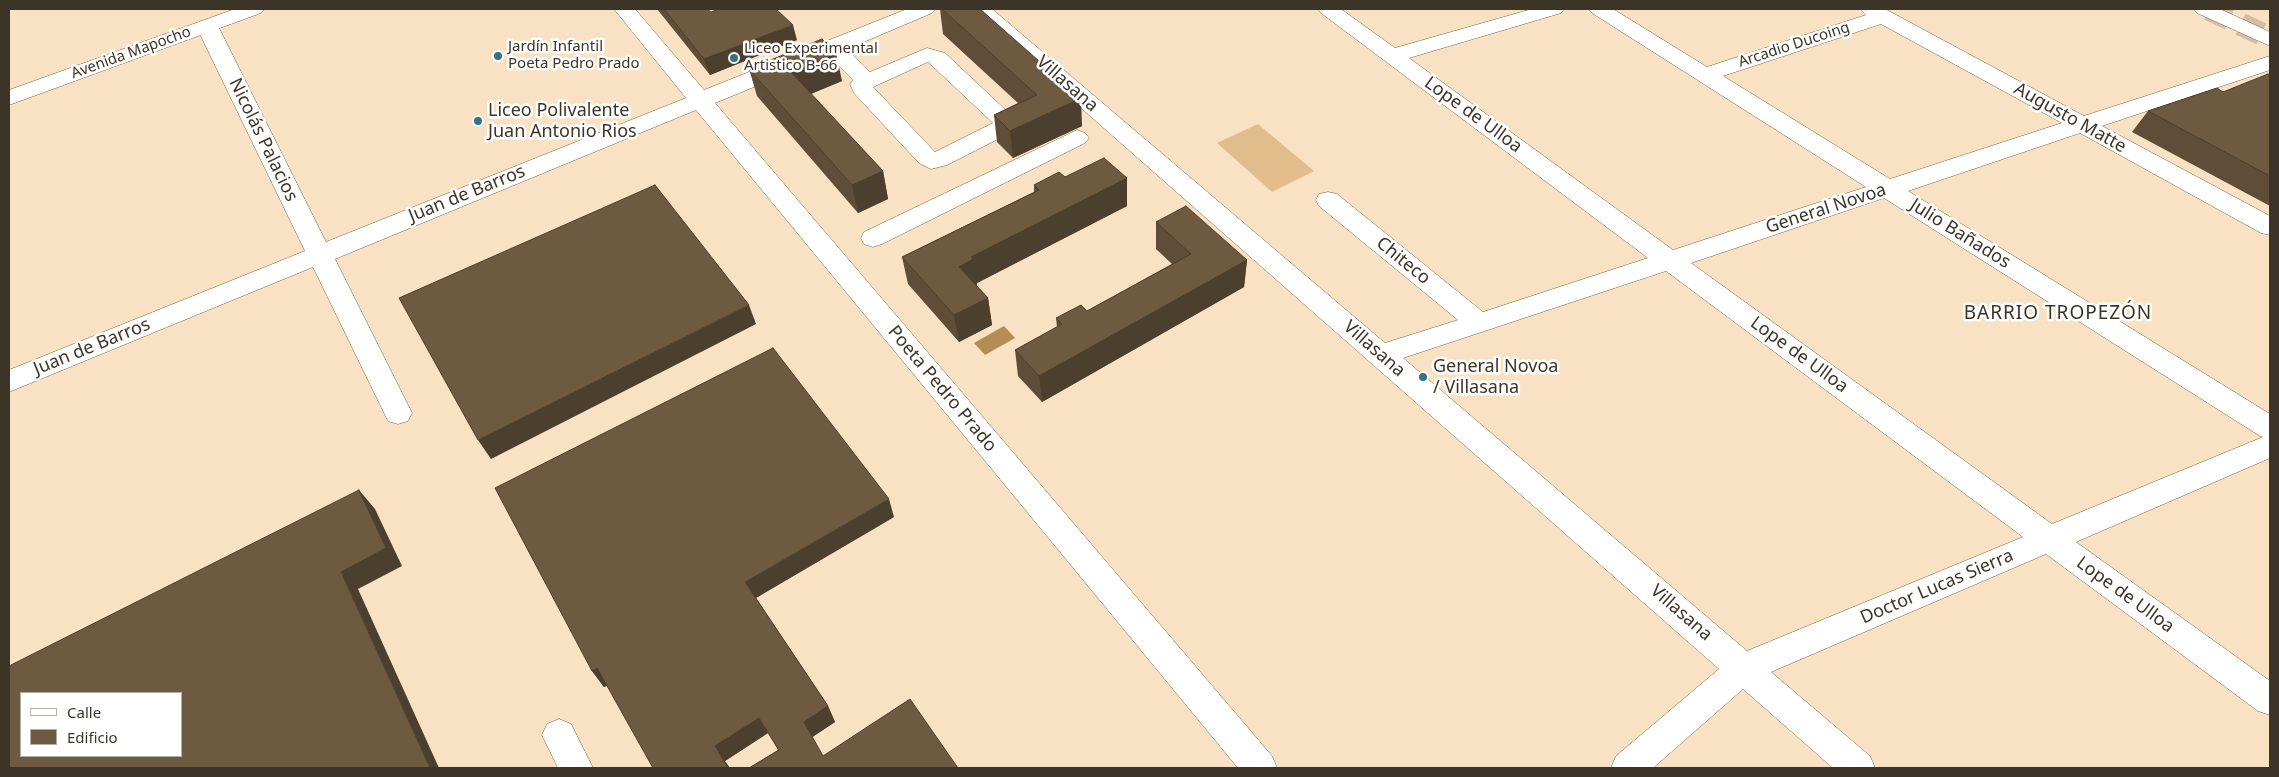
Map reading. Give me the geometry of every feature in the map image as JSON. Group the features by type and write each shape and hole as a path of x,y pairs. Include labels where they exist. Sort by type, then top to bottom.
{"street":[{"name":"Avenida Mapocho","path":"9,98 254,9"},
{"name":"Poeta Pedro Prado","path":"624,9 1260,768"},
{"name":"Juan de Barros","path":"9,381 925,9"},
{"name":"Villasana","path":"980,9 1858,768"},
{"name":"Lope de Ulloa","path":"1328,9 2270,700"},
{"path":"1392,56 1554,9"},
{"name":"Julio Bañados","path":"1599,9 2270,428"},
{"path":"2204,9 2270,40"},
{"name":"Arcadio Ducoing","path":"1704,75 1877,12"},
{"name":"Augusto Matte","path":"1877,12 2270,227"},
{"name":"Nicolás Palacios","path":"207,26 398,413"},
{"path":"867,32 902,66"},
{"path":"832,46 866,80"},
{"path":"927,55 933,55 1005,122 1006,126 1002,130 968,147 939,160 931,161 862,88 861,84 866,80 902,66 927,55"},
{"name":"General Novoa","path":"1381,355 2270,63"},
{"path":"874,238 1077,138"},
{"path":"968,147 999,177"},
{"name":"Chiteco","path":"1328,200 1478,322"},
{"name":"Doctor Lucas Sierra","path":"1628,768 1744,668 2270,446"},
{"path":"559,735 576,768"}],"shaded area":[{"path":"1258,124 1314,171 1272,192 1217,143"},
{"path":"1004,326 1015,338 985,355 974,343"}],"building":[{"path":"664,9 707,9 711,12 719,9 776,9 793,25 704,59"},
{"path":"942,9 980,9 1081,98 1010,131 994,115 1037,95"},
{"path":"822,39 836,53 791,72 883,171 852,185 749,69"},
{"path":"2268,74 2270,75 2270,176 2148,111 2217,88 2223,92"},
{"path":"1104,158 1127,178 971,257 973,259 959,267 988,298 954,315 902,257 1039,190 1034,185 1059,172 1065,177"},
{"path":"655,185 749,305 478,440 399,298"},
{"path":"1186,206 1247,260 1039,376 1015,350 1062,324 1056,318 1081,305 1087,311 1191,254 1156,222"},
{"path":"773,348 889,499 745,582 828,706 804,722 823,756 910,699 958,768 749,768 779,750 759,718 715,746 728,768 653,768 597,668 592,671 495,488"},
{"path":"359,490 386,548 341,572 430,768 9,768 9,666"}],"tunnel":[{"path":"2209,9 2270,38"}],"place":[{"name":"Jardín Infantil Poeta Pedro Prado","path":"498,56"},
{"name":"Liceo Experimental Artistico B-66","path":"734,58"},
{"name":"Liceo Polivalente Juan Antonio Rios","path":"478,121"},
{"name":"General Novoa / Villasana","path":"1423,377"}],"district":[{"name":"BARRIO TROPEZÓN","path":"2058,314"}]}
